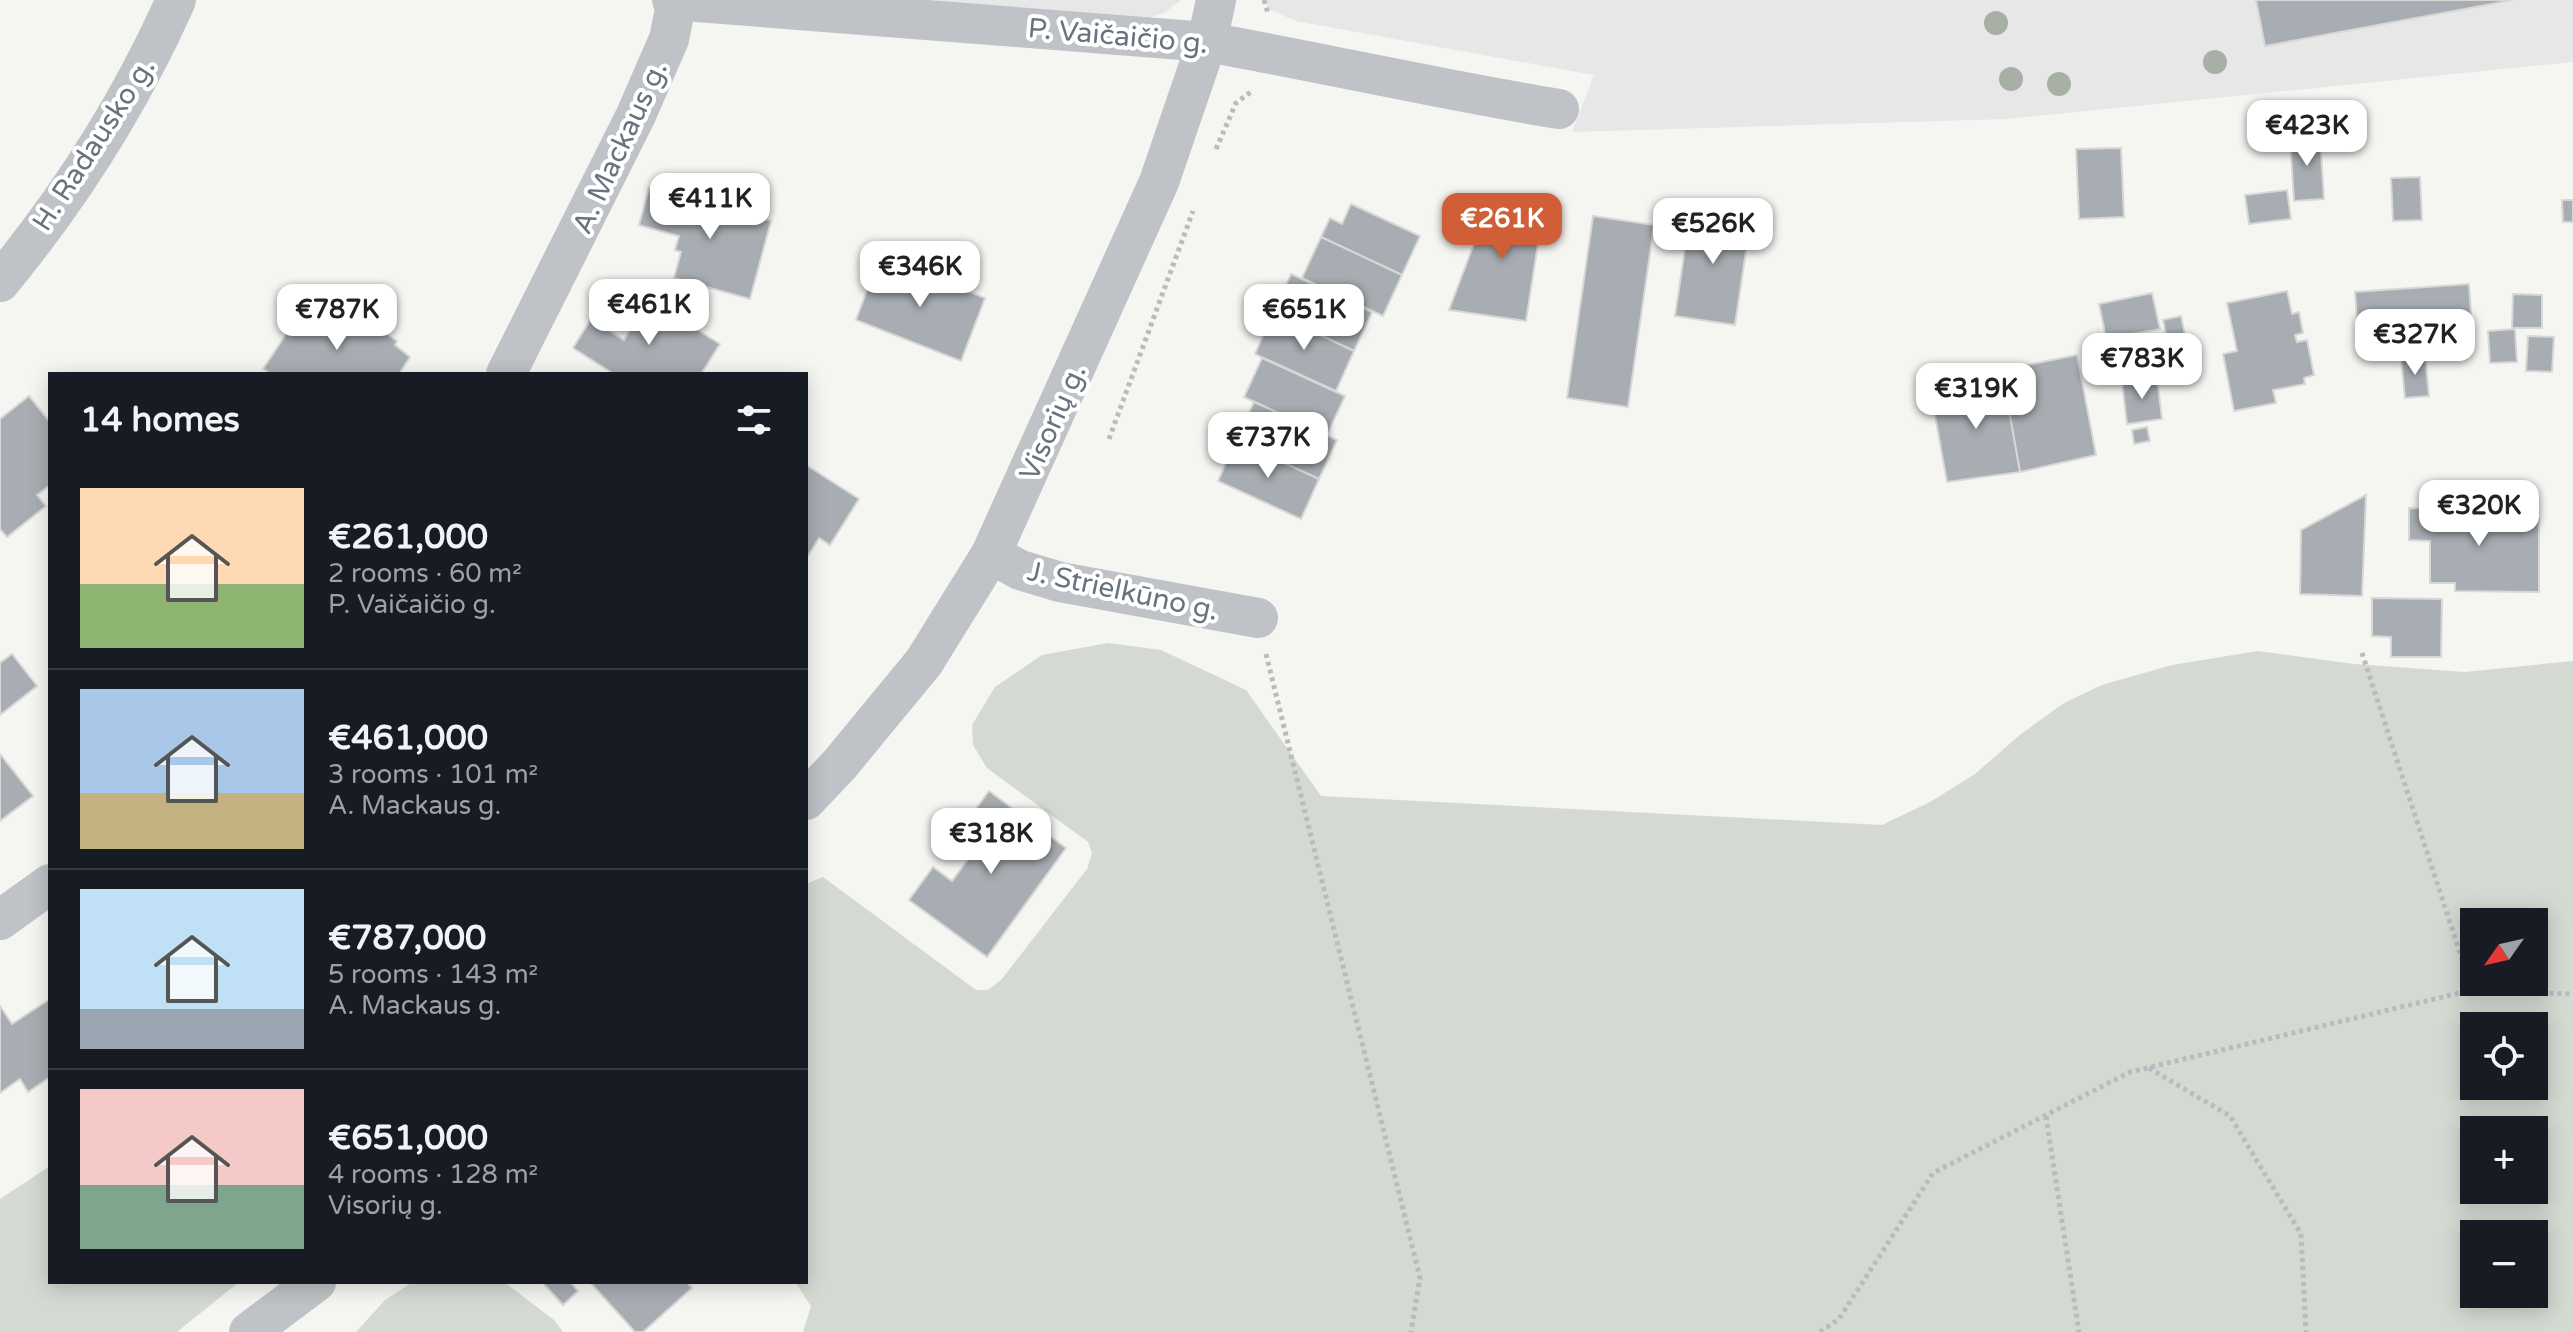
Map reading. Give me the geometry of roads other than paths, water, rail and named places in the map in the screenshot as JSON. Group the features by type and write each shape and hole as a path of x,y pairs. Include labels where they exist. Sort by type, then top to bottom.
{"street":[{"name":"H. Radausko g.","path":"0,282 84,167 154,50 176,0"},
{"name":"P. Vaičaičio g.","path":"674,0 1207,42 1457,93 1559,109"},
{"name":"A. Mackaus g.","path":"507,372 636,115 669,39 674,0"},
{"name":"Visorių g.","path":"808,798 924,662 991,554 1159,182 1207,42 1216,0"},
{"name":"J. Strielkūno g.","path":"991,554 1020,570 1060,582 1258,618"},
{"path":"0,920 48,885"},
{"path":"249,1332 313,1284"}]}
